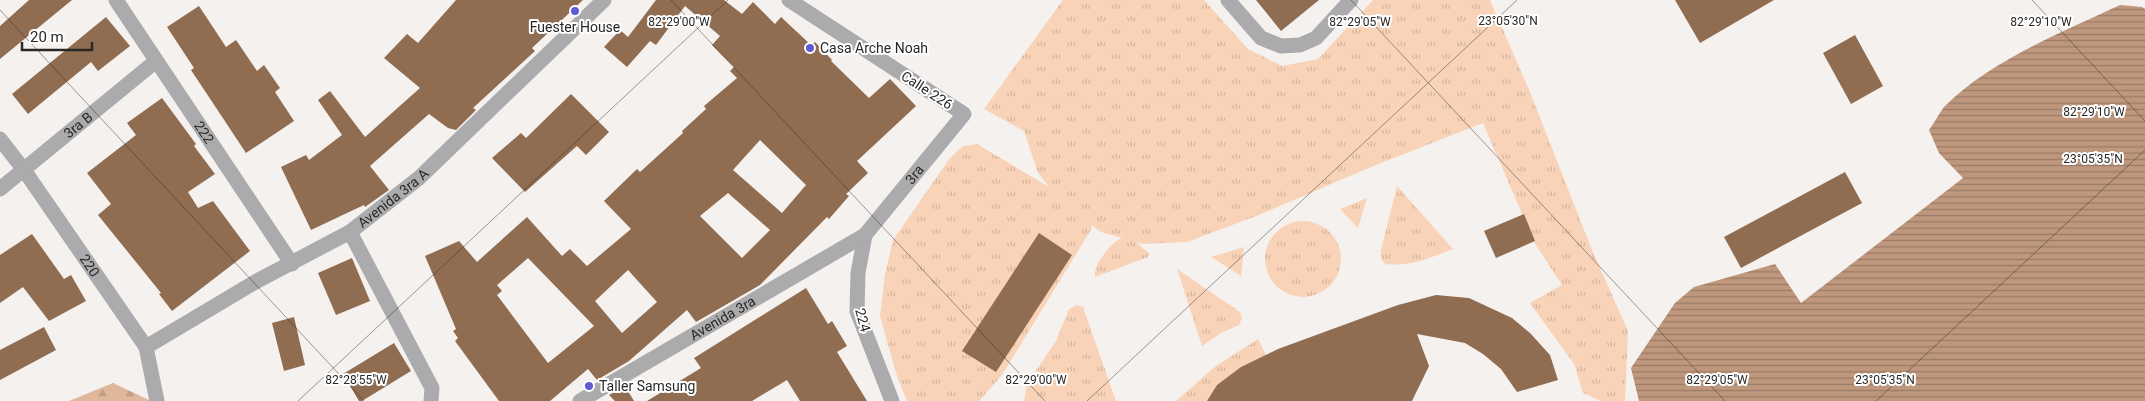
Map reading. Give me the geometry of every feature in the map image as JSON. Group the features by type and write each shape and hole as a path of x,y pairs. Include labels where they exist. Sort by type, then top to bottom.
{"street":[{"name":"222","path":"116,0 292,264"},
{"name":"Avenida 3ra A","path":"146,347 258,281 350,232 419,178 604,0"},
{"name":"Calle 226","path":"789,0 964,114"},
{"path":"1228,0 1261,38 1281,46 1300,45 1316,38 1351,0"},
{"name":"3ra B","path":"0,189 156,61"},
{"name":"3ra","path":"865,235 964,114"},
{"name":"220","path":"0,139 24,170 146,347 157,401"},
{"path":"350,232 432,388 431,401"},
{"name":"Avenida 3ra","path":"580,401 865,235"},
{"name":"224","path":"865,235 858,273 857,311 892,401"}],"green space":[{"path":"1063,0 1204,0 1248,49 1282,66 1318,59 1373,0 1490,0 1530,92 1592,250 1628,331 1625,401 1601,401 1583,393 1574,364 1530,303 1562,285 1534,242 1483,123 1371,167 1259,215 1187,242 1143,244 1136,242 1150,254 1148,257 1095,277 1100,260 1113,244 1122,238 1101,232 1091,225 1092,228 1002,375 979,401 907,401 897,376 880,316 885,274 893,240 950,158 963,146 977,144 1049,187 1038,173 1024,131 984,109"},
{"path":"1397,186 1453,249 1411,263 1385,264 1381,258 1381,250"},
{"path":"1367,198 1358,228 1340,209"},
{"path":"1303,221 1317,224 1330,232 1338,245 1341,259 1338,273 1330,286 1317,294 1303,297 1289,294 1276,286 1268,273 1265,259 1268,245 1276,232 1289,224"},
{"path":"1244,247 1241,276 1211,257"},
{"path":"1177,269 1240,312 1242,318 1239,325 1221,333 1202,346"},
{"path":"1077,305 1083,307 1116,401 1024,401 1027,384 1056,341 1069,309"},
{"path":"1258,339 1266,355 1217,385 1207,401 1176,401 1216,366"},
{"path":"113,383 151,401 69,401"}],"shaded area":[{"path":"2120,5 2142,7 2145,9 2145,401 1639,401 1631,368 1675,303 1694,287 1775,264 1801,303 1963,178 1939,153 1929,130 1944,107 1982,75 2004,62 2051,37"}],"building":[{"path":"29,0 72,0 0,59 0,26"},
{"path":"456,0 583,0 532,48 535,51 473,108 476,110 456,130 448,128 429,114 370,166 389,190 365,207 364,205 311,230 281,167 306,155 309,160 342,135 318,100 330,91 365,137 420,88 384,58 407,34 418,43"},
{"path":"656,0 724,0 742,14 753,2 775,24 781,17 811,45 815,42 831,61 869,98 890,79 916,106 857,161 868,173 846,194 849,196 829,219 827,217 760,285 696,322 687,310 629,361 597,380 588,369 550,401 499,401 455,341 458,338 453,331 456,329 425,256 459,241 477,262 527,217 562,256 570,249 587,266 631,229 604,201 637,169 640,172 683,133 682,131 706,109 704,106 737,78 730,71 734,67 712,45 720,36 685,6 656,45 650,41 627,67 604,47 620,30 628,37","holes":["760,140 806,185 782,213 733,170","728,193 770,230 742,258 700,216","528,258 594,326 548,363 497,295 502,291 497,285","628,270 657,302 622,333 595,301"]},
{"path":"1256,0 1319,0 1281,31"},
{"path":"1675,0 1774,0 1700,43"},
{"path":"199,6 226,47 236,40 257,71 264,65 280,88 275,92 294,121 246,153 191,70 194,68 167,27"},
{"path":"106,17 130,46 98,71 91,62 28,114 12,94"},
{"path":"1855,35 1883,86 1851,104 1823,53"},
{"path":"571,94 609,132 586,155 577,146 525,192 492,158 521,133 526,138"},
{"path":"162,98 196,144 194,146 215,174 188,192 198,208 213,201 250,251 172,311 159,294 161,293 98,215 111,204 87,173 136,135 127,123"},
{"path":"1845,172 1862,203 1741,268 1724,237"},
{"path":"1524,214 1535,241 1496,258 1484,231"},
{"path":"1039,233 1072,255 996,372 962,351"},
{"path":"32,234 64,279 71,275 86,301 49,321 23,287 0,303 0,255"},
{"path":"352,258 370,301 336,315 318,273"},
{"path":"806,288 828,324 832,321 847,346 837,352 867,401 800,401 787,380 752,401 647,401 701,368 694,358"},
{"path":"1436,295 1469,298 1512,318 1530,333 1550,355 1558,380 1517,392 1501,369 1483,354 1465,343 1417,334 1429,366 1412,401 1207,401 1217,385 1241,367 1278,349 1398,305"},
{"path":"294,317 305,365 284,371 272,323"},
{"path":"44,327 56,350 0,380 0,350"},
{"path":"394,343 411,371 359,401 343,374"},
{"path":"625,386 634,401 615,401 609,395"}],"place":[{"name":"Fuester House","path":"575,11"},
{"name":"Casa Arche Noah","path":"810,48"},
{"name":"Taller Samsung","path":"589,386"}]}
